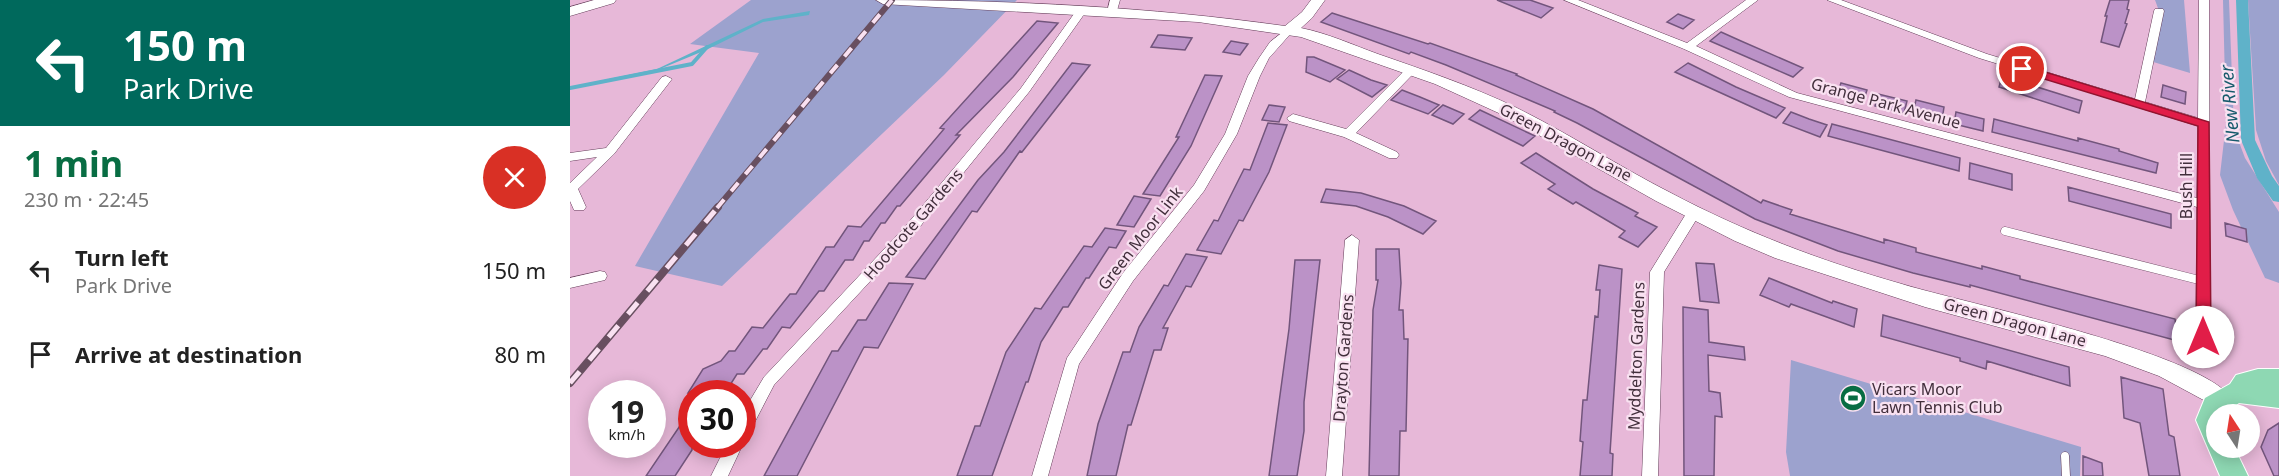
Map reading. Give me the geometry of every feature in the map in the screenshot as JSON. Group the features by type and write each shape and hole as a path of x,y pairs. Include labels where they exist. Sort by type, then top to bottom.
{"main road":[{"path":"2217,404 2245,382 2279,380"},
{"path":"2230,396 2279,397"},
{"path":"2225,458 2234,476"}],"street":[{"path":"570,12 609,0"},
{"name":"Green Dragon Lane","path":"883,0 1080,13 1113,6 1304,33 1450,85 1509,111 1694,212 1753,241 1820,267 1967,311 2119,350 2230,396"},
{"path":"1288,31 1307,15 1318,0"},
{"name":"Grange Park Avenue","path":"1569,0 1688,47 1793,95 2205,205"},
{"path":"1688,47 1753,0"},
{"path":"1832,0 1983,56 2204,124"},
{"name":"Bush Hill","path":"2203,337 2204,0"},
{"path":"2139,105 2159,11"},
{"name":"Hoodcote Gardens","path":"756,405 769,381 909,231 1025,90 1080,13"},
{"name":"Green Moor Link","path":"1040,476 1071,362 1128,277 1199,188 1231,134 1254,76 1264,58 1274,44 1288,31"},
{"path":"1348,134 1410,71"},
{"path":"579,207 571,190 610,151 666,79"},
{"path":"1293,117 1348,134 1393,155"},
{"path":"570,157 610,151"},
{"name":"Myddelton Gardens","path":"1650,476 1657,272 1694,212"},
{"name":"Drayton Gardens","path":"1334,476 1352,240"},
{"path":"570,283 600,276"},
{"path":"718,476 728,458"}],"lane":[{"path":"2005,231 2203,281"},
{"path":"2065,456 2066,476"}],"shaded area":[{"path":"751,0 1017,0 944,75 722,286 635,266 759,53 690,44"},
{"path":"2155,0 2184,0 2190,73 2150,61 2159,11"},
{"path":"2223,0 2229,0 2234,129 2245,158 2279,212 2279,283 2265,278 2233,210 2220,175 2226,123"},
{"path":"2248,0 2279,0 2279,185 2266,161 2256,130"},
{"path":"810,11 809,15 763,22 706,50 660,69 570,87 657,69 763,19"},
{"name":"Vicars Moor Lawn Tennis Club","path":"1791,360 2081,447 2080,476 1790,476 1786,452"}],"building":[{"path":"1497,0 1530,0 1553,8 1541,18"},
{"path":"2110,0 2129,0 2125,23 2127,24 2119,47 2101,42"},
{"path":"1332,13 1430,43 1517,74 1593,109 1761,203 1763,200 1792,210 1790,214 1884,243 1884,239 1916,248 1916,252 1982,269 1982,266 2020,276 2020,279 2175,319 2178,341 1970,285 1970,287 1913,273 1838,251 1755,219 1555,111 1446,65 1321,22"},
{"path":"1678,14 1694,20 1683,29 1667,22"},
{"path":"1037,21 1058,23 1013,77 956,135 960,135 900,206 897,206 885,223 881,223 869,241 864,241 853,260 845,260 824,291 819,291 790,328 782,327 767,349 763,349 744,374 737,374 733,380 696,380 703,369 721,361 729,351 735,351 752,327 763,328 790,294 796,294 826,247 834,247 848,226 861,227 944,129 940,128"},
{"path":"1721,32 1803,68 1793,77 1710,41"},
{"path":"1158,35 1192,38 1185,50 1151,47"},
{"path":"1231,41 1248,44 1240,55 1223,52"},
{"path":"1307,57 1314,57 1345,70 1330,82 1306,72"},
{"path":"1072,63 1090,65 1022,152 1020,151 977,212 972,211 925,279 906,277 978,180 1004,152"},
{"path":"1688,63 1785,108 1776,118 1675,72"},
{"path":"1349,70 1387,85 1372,97 1337,79"},
{"path":"1205,75 1222,76 1191,146 1160,196 1143,194 1179,137 1176,137"},
{"path":"2002,76 2082,101 2079,113 1999,87"},
{"path":"1841,83 1867,90 1863,102 1837,94"},
{"path":"2163,85 2186,92 2185,104 2161,97"},
{"path":"1402,90 1439,105 1428,114 1391,100"},
{"path":"1878,94 1907,101 1904,113 1875,106"},
{"path":"1916,100 1944,107 1942,120 1913,113"},
{"path":"1269,105 1285,107 1279,122 1262,120"},
{"path":"1443,105 1464,114 1453,124 1432,115"},
{"path":"1480,110 1535,136 1523,146 1469,119"},
{"path":"1791,112 1827,125 1820,137 1783,123"},
{"path":"1956,112 1984,119 1983,131 1954,124"},
{"path":"1994,119 2119,149 2119,151 2158,163 2156,173 1992,132"},
{"path":"1268,123 1287,125 1269,172 1243,221 1239,220 1221,254 1197,250 1214,220 1218,221 1244,169 1250,170"},
{"path":"1832,124 1960,158 1959,171 1828,136"},
{"path":"1536,153 1593,189 1638,213 1635,216 1657,227 1638,247 1619,237 1625,231 1576,202 1573,204 1548,189 1555,184 1521,163"},
{"path":"1970,163 2012,174 2012,190 1969,179"},
{"path":"2068,187 2171,214 2171,228 2069,201"},
{"path":"1326,189 1361,193 1404,206 1436,221 1423,234 1388,217 1356,206 1321,202"},
{"path":"1134,196 1151,199 1134,227 1117,225"},
{"path":"2225,223 2246,229 2247,242 2226,236"},
{"path":"1105,228 1126,231 1116,248 1109,247 1068,307 1063,307 1041,342 992,476 957,476 975,426 980,426 1006,352 1035,308 1041,309 1084,246 1092,247"},
{"path":"1376,249 1399,249 1401,283 1399,310 1403,310 1404,339 1408,339 1406,431 1400,431 1399,476 1369,476 1373,310 1378,280 1376,280"},
{"path":"1186,254 1207,257 1191,287 1186,286 1163,328 1168,328 1161,350 1154,350 1131,425 1128,425 1116,476 1087,476 1098,424 1123,352 1130,352 1139,327 1164,285 1168,286"},
{"path":"1295,260 1320,260 1304,402 1304,431 1297,476 1269,476 1289,329"},
{"path":"1696,263 1714,264 1719,303 1700,301"},
{"path":"1599,265 1622,269 1610,453 1613,454 1612,476 1580,476 1583,400 1587,400 1595,316 1598,317 1600,290 1596,290"},
{"path":"1769,278 1832,303 1833,301 1857,309 1854,327 1791,304 1789,307 1760,295"},
{"path":"889,283 913,284 878,348 864,347 797,476 764,476 832,351 838,351 858,320 866,320"},
{"path":"1683,307 1708,310 1709,342 1744,347 1745,360 1708,355 1709,391 1720,393 1722,417 1715,416 1714,476 1684,476"},
{"path":"1883,315 2069,367 2070,386 1987,361 1986,369 1960,361 1960,358 1881,336"},
{"path":"2121,377 2163,389 2169,435 2174,437 2180,476 2149,476 2140,423 2124,418"},
{"path":"2279,423 2279,476 2274,476 2261,447 2268,430"},
{"path":"678,429 678,458 687,458 675,476 646,476 658,458 666,458 666,446"},
{"path":"2083,456 2102,463 2103,476 2083,476"}],"waterway":[{"name":"New River","path":"2242,0 2248,140 2265,178 2279,197"},
{"path":"570,88 692,64 707,47"}],"railway":[{"path":"717,208 892,0"},
{"path":"570,383 718,207"}],"place":[{"name":"Vicars Moor Lawn Tennis Club","path":"1853,398"}],"route":[{"path":"2022,69 2204,124 2203,337"}]}
